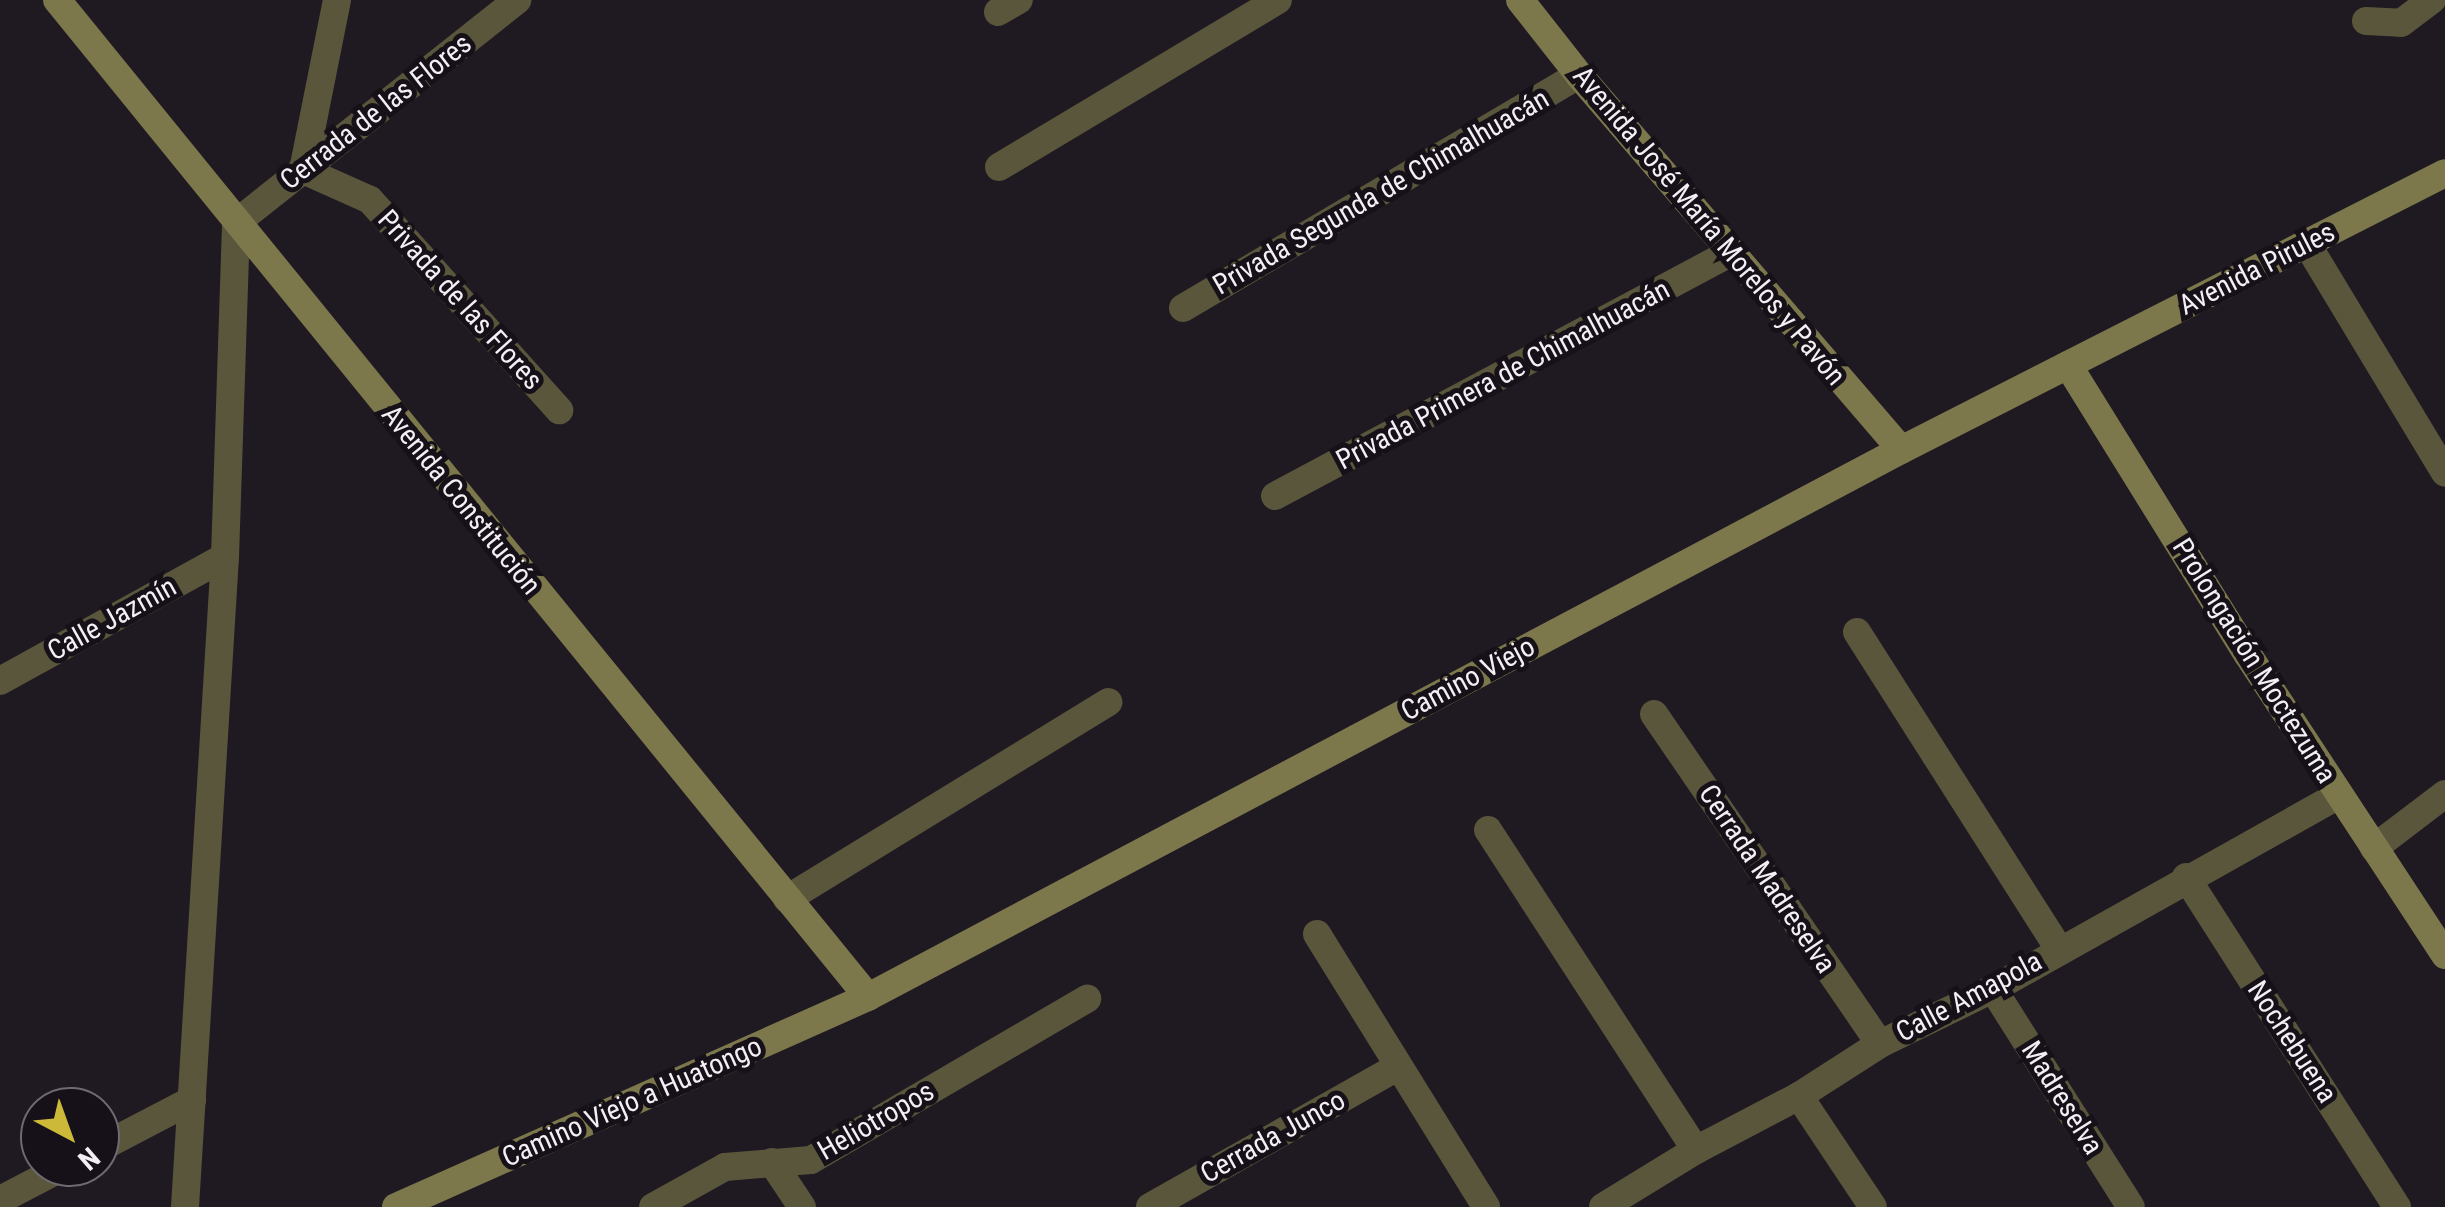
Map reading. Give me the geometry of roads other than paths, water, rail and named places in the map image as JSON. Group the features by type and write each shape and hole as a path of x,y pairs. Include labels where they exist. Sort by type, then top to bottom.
{"main road":[{"name":"Avenida Constitución","path":"56,0 868,997"},
{"name":"Avenida José María Morelos y Pavón","path":"1520,0 1579,76 1900,450"},
{"name":"Avenida Pirules","path":"2068,365 2445,173"},
{"name":"Camino Viejo","path":"868,997 1900,450 2068,365"},
{"name":"Prolongación Moctezuma","path":"2068,365 2339,795 2445,955"},
{"name":"Camino Viejo a Huatongo","path":"396,1207 868,997"}],"street":[{"path":"303,170 338,0"},
{"name":"Cerrada de las Flores","path":"236,224 517,0"},
{"path":"999,167 1278,0"},
{"path":"2366,21 2401,22 2432,0"},
{"name":"Privada Segunda de Chimalhuacán","path":"1183,308 1579,76"},
{"name":"Privada de las Flores","path":"303,170 370,200 559,410"},
{"path":"185,1207 225,557 236,224"},
{"path":"2307,244 2445,473"},
{"name":"Privada Primera de Chimalhuacán","path":"1275,496 1730,254"},
{"name":"Calle Jazmín","path":"0,681 225,557"},
{"path":"1856,632 2059,948"},
{"path":"787,898 1109,702"},
{"name":"Cerrada Madreselva","path":"1654,714 1880,1044"},
{"path":"2374,848 2445,794"},
{"name":"Calle Amapola","path":"1604,1207 1696,1150 1799,1096 1880,1044 1993,989 2059,948 2339,795"},
{"path":"1488,830 1696,1150"},
{"name":"Nochebuena","path":"2186,878 2397,1207"},
{"path":"1316,934 1486,1207"},
{"name":"Madreselva","path":"1993,989 2131,1207"},
{"name":"Heliotropos","path":"653,1207 726,1167 811,1160 1086,999"},
{"name":"Cerrada Junco","path":"1150,1207 1396,1068"},
{"path":"1799,1096 1873,1207"},
{"path":"120,1138 192,1100"},
{"path":"772,1162 802,1207"},
{"path":"0,1200 25,1187"}]}
